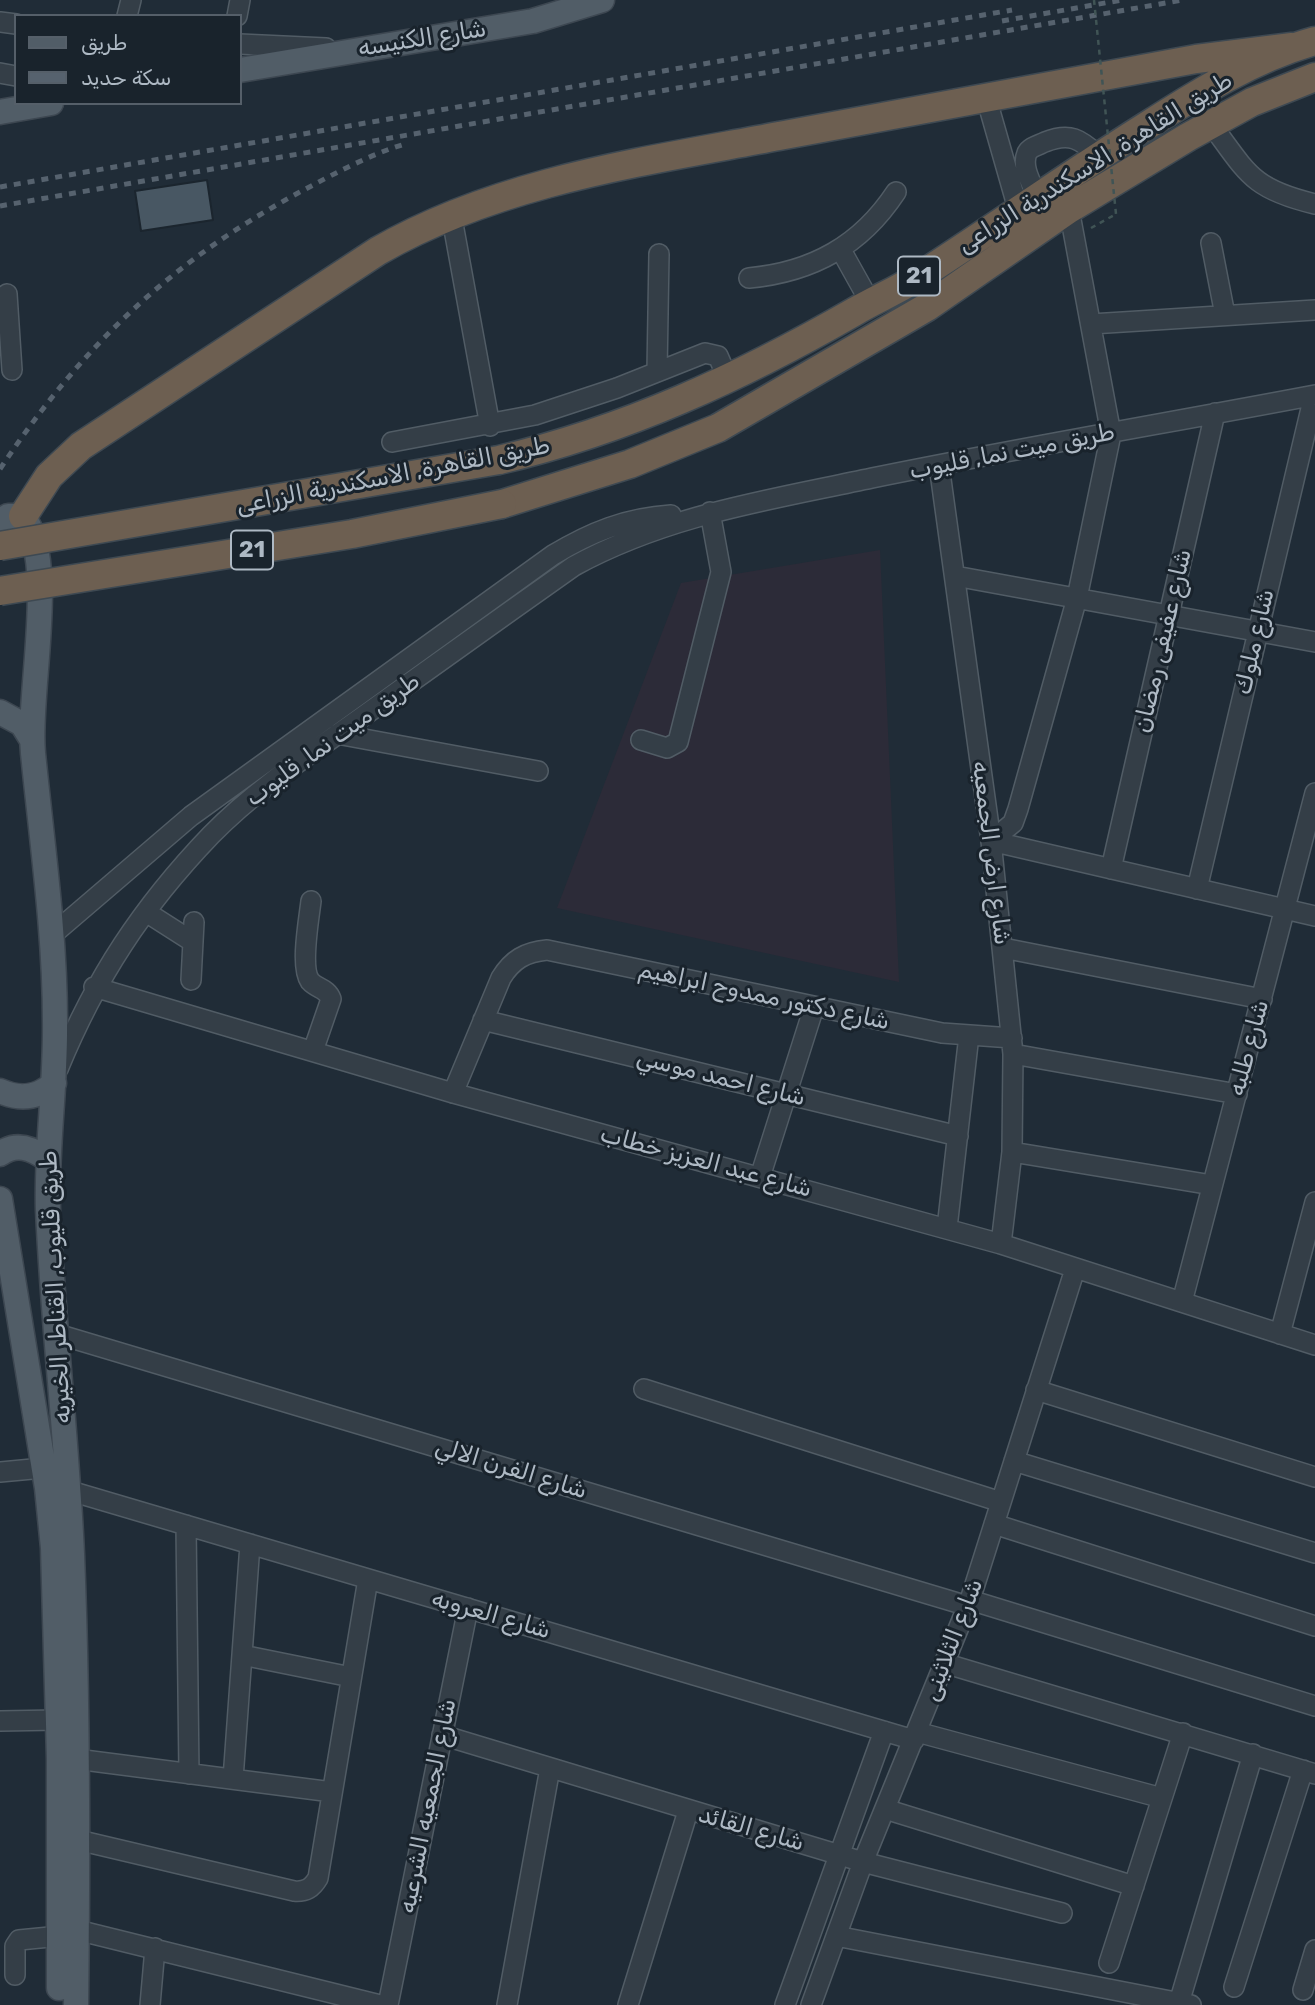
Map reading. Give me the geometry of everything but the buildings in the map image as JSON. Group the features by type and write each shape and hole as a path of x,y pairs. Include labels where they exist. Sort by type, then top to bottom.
{"highway":[{"path":"11,520 49,476 82,446 378,251 451,213 611,167 1196,59 1303,44"},
{"name":"طريق القاهرة, الاسكندرية الزراعى","path":"0,546 499,460 611,429 729,379 913,280 1185,102 1303,44"},
{"name":"طريق القاهرة, الاسكندرية الزراعى","path":"0,591 365,531 502,504 630,464 718,428 927,307 1069,209 1211,124 1252,102 1315,76"}],"main road":[{"name":"شارع الكنيسه","path":"242,70 533,21 566,6 601,0"},
{"path":"0,112 40,105"},
{"name":"طريق قليوب, القناطر الخيريه","path":"11,520 33,536 37,562 38,609 32,740 52,935 55,1079 47,1158 54,1333 67,1490 78,1840 59,2005"},
{"path":"0,712 22,724 32,740"},
{"path":"0,1091 11,1096 35,1096 55,1079"},
{"path":"0,1154 20,1147 35,1150 47,1158"},
{"name":"طريق قليوب, القناطر الخيريه","path":"0,1199 43,1468 54,1559 58,1720 69,1933 76,2005"}],"street":[{"path":"242,44 352,50"},
{"path":"986,97 1028,203"},
{"path":"1211,124 1258,183 1283,196 1315,204"},
{"path":"1028,203 1025,163 1027,152 1032,147 1060,136 1071,136 1099,156"},
{"path":"749,278 797,271 841,250 872,224 897,191"},
{"path":"991,841 1003,834 1018,809 1077,598 1111,434 1069,209"},
{"path":"451,213 490,426"},
{"path":"1211,243 1225,315"},
{"path":"841,250 870,302"},
{"path":"657,372 659,254"},
{"path":"8,294 15,370"},
{"path":"1091,324 1315,310"},
{"path":"391,442 490,426 535,415 711,353 718,356 729,379"},
{"name":"طريق ميت نما, قليوب","path":"52,935 191,816 553,555 586,536 619,522 710,512 939,465 1314,395"},
{"name":"شارع ملوك","path":"1197,889 1314,395"},
{"name":"شارع عفيفى رمضان","path":"1111,869 1215,413"},
{"name":"شارع ارض الجمعيه","path":"939,465 991,841 1012,1046 1012,1152 1001,1244"},
{"path":"641,740 667,748 677,742 721,572 710,512"},
{"name":"طريق ميت نما, قليوب","path":"55,1079 94,988 146,912 213,833 265,785 574,566 632,537 710,512"},
{"path":"955,576 1315,642"},
{"path":"337,734 538,771"},
{"name":"شارع طلبه","path":"1182,1303 1315,793"},
{"path":"991,841 1315,916"},
{"path":"311,901 306,972 312,984 326,990 331,999 313,1051"},
{"path":"146,912 193,942"},
{"path":"191,980 194,922"},
{"path":"1003,948 1262,999"},
{"name":"شارع دكتور ممدوح ابراهيم","path":"484,1020 501,978 519,957 547,950 942,1033 969,1035 1237,1094"},
{"name":"شارع عبد العزيز خطاب","path":"94,988 453,1093 947,1228 1315,1345"},
{"path":"760,1177 814,1007"},
{"path":"453,1093 484,1020"},
{"name":"شارع احمد موسي","path":"484,1020 958,1136"},
{"path":"947,1228 969,1035"},
{"path":"1012,1152 1212,1185"},
{"path":"1280,1334 1315,1202"},
{"name":"شارع الثلاثينى","path":"811,2005 863,1862 947,1664 969,1603 1075,1269"},
{"name":"شارع الفرن الالي","path":"54,1333 1315,1706"},
{"path":"644,1389 1001,1502"},
{"path":"1036,1390 1315,1476"},
{"path":"1014,1461 1315,1553"},
{"path":"0,1472 43,1468"},
{"name":"شارع العروبه","path":"67,1490 884,1731 915,1736 1162,1798"},
{"path":"994,1524 1315,1626"},
{"path":"186,1525 190,1774"},
{"path":"233,1779 250,1544"},
{"path":"78,1840 294,1891 309,1889 318,1878 368,1579"},
{"name":"شارع الجمعيه الشرعيه","path":"388,2005 468,1608"},
{"path":"242,1655 351,1676"},
{"path":"947,1664 1309,1772 1234,1987"},
{"path":"0,1721 58,1720"},
{"path":"785,2005 884,1731"},
{"path":"1109,1963 1183,1733"},
{"name":"شارع القائد","path":"442,1735 863,1862 1062,1913"},
{"path":"836,1936 1185,2004 1254,1754"},
{"path":"76,1759 332,1792"},
{"path":"507,2005 550,1768"},
{"path":"885,1809 1134,1886"},
{"path":"628,2005 688,1811"},
{"path":"15,1975 15,1946 19,1940 69,1933 155,1948 380,2005"},
{"path":"149,2005 155,1948"},
{"path":"1303,1990 1315,1950"}],"path":[{"path":"1092,227 1116,214 1094,0"}],"shaded area":[{"path":"880,550 899,982 557,908 681,583"}],"railway":[{"path":"1002,21 1122,0"},
{"path":"0,206 1183,0"},
{"path":"0,187 1012,10"},
{"path":"0,469 63,384 96,347 168,279 208,248 298,193 337,172 405,144"}]}
